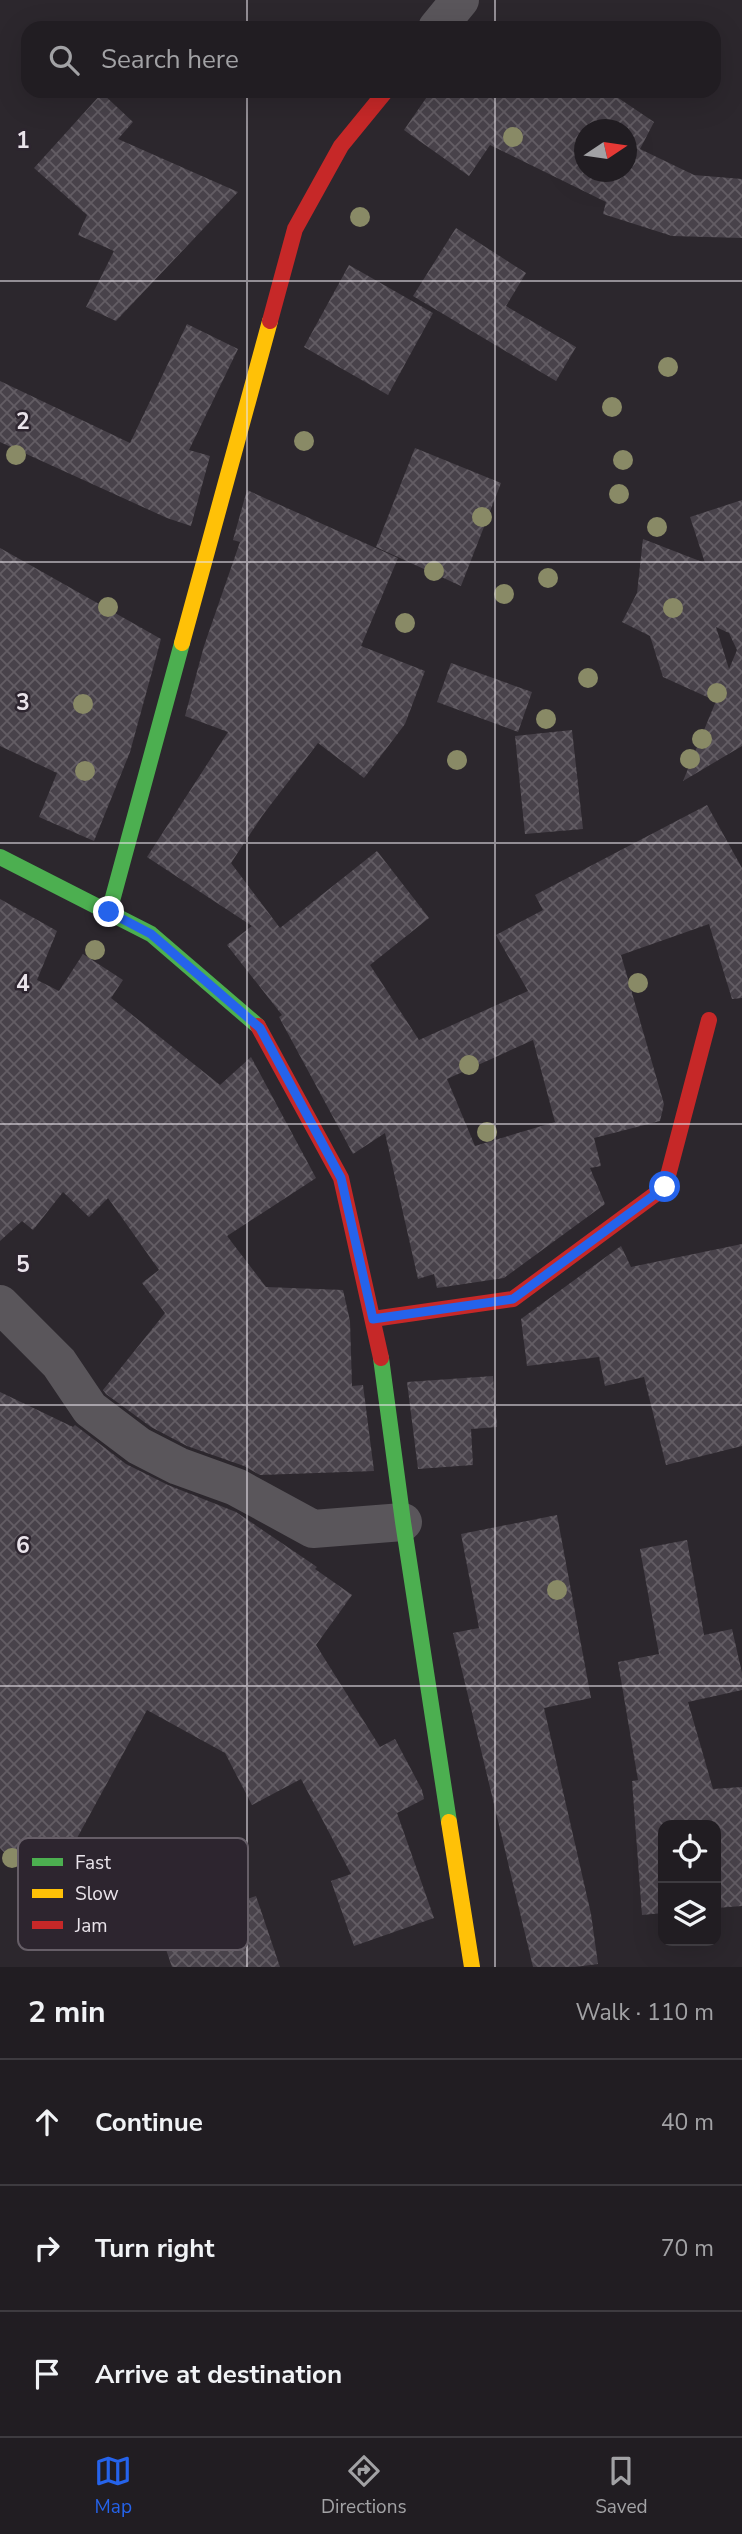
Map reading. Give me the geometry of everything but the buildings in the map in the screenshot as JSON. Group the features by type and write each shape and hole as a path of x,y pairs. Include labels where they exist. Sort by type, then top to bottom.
{"street":[{"path":"443,21 460,0"},
{"path":"109,912 295,229 341,146 380,98"},
{"path":"0,857 151,934 260,1028 341,1178 383,1368 403,1522 472,1967"},
{"path":"373,1319 513,1299 665,1187 709,1020"},
{"path":"0,1304 59,1363 90,1409 139,1446 178,1466 236,1486 313,1529 403,1522"}],"traffic: fast":[{"path":"109,912 182,643"},
{"path":"0,857 151,934 258,1026"},
{"path":"381,1358 449,1822"}],"traffic: slow":[{"path":"182,643 270,321"},
{"path":"449,1822 472,1967"}],"traffic: jam":[{"path":"270,321 295,229 341,146 380,98"},
{"path":"373,1319 513,1299 665,1187 709,1020"},
{"path":"258,1026 341,1178 381,1358"}],"route":[{"path":"109,912 151,934 260,1028 341,1178 373,1319 513,1299 665,1187"}]}
